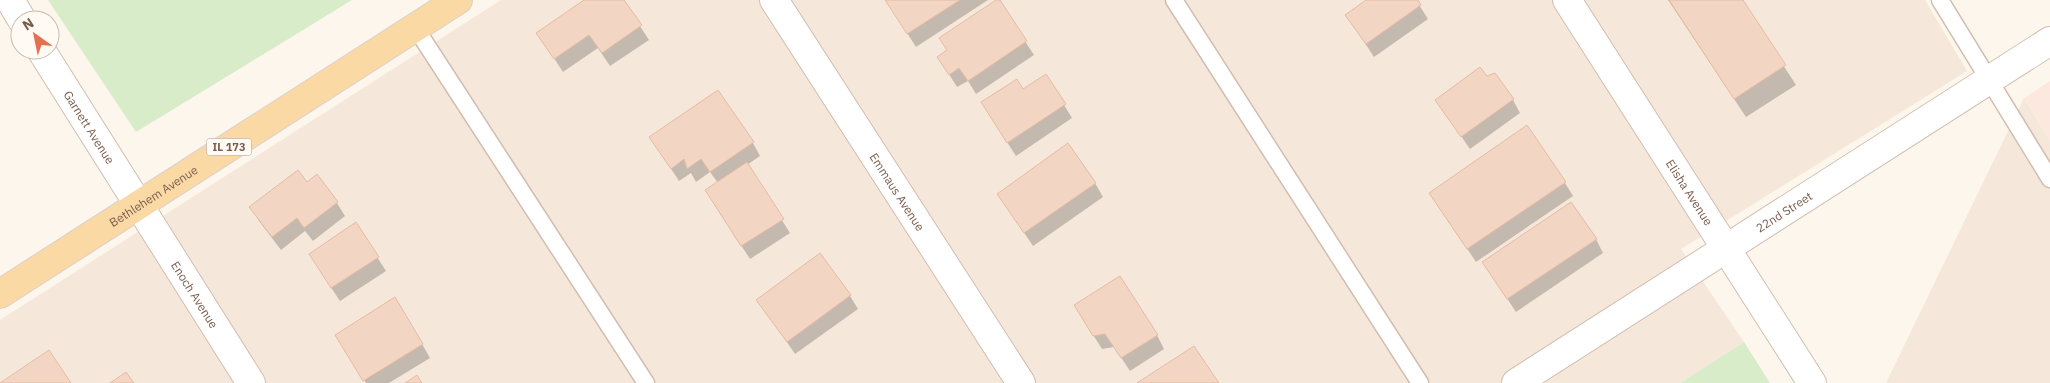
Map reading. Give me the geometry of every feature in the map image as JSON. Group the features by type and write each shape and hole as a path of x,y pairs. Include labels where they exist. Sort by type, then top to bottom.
{"main road":[{"name":"Bethlehem Avenue","path":"0,294 458,0"}],"street":[{"name":"Emmaus Avenue","path":"774,0 1021,383"},
{"name":"Elisha Avenue","path":"1567,0 1812,383"},
{"name":"22nd Street","path":"1516,383 2050,41"},
{"name":"Garnett Avenue","path":"47,60 138,206"},
{"name":"Enoch Avenue","path":"138,206 251,383"}],"lane":[{"path":"1174,0 1420,383"},
{"path":"1940,0 2050,179"},
{"path":"415,27 646,383"}],"shaded area":[{"path":"501,0 1925,0 1967,71 1681,249 1744,342 1680,383 0,383 0,320"},
{"path":"2050,81 2050,140 2024,98"},
{"path":"2024,98 2050,140 2050,383 1886,383"}],"green space":[{"path":"48,0 352,0 136,132 60,18 60,10 55,10"},
{"path":"1744,342 1770,383 1680,383"}],"building":[{"path":"584,0 624,0 642,25 602,53 589,35 554,59 536,33"},
{"path":"885,0 960,0 907,34"},
{"path":"996,0 1000,0 1027,41 968,81 959,68 949,75 937,57 947,50 939,38"},
{"path":"1366,0 1418,0 1421,5 1366,44 1345,15"},
{"path":"1669,0 1743,0 1786,65 1734,99"},
{"path":"1480,67 1487,76 1495,73 1514,99 1461,137 1435,100"},
{"path":"1046,74 1066,104 1007,143 981,102 1017,79 1023,89"},
{"path":"718,90 754,142 710,172 701,159 687,169 684,159 671,169 649,137"},
{"path":"1527,125 1566,182 1467,249 1429,193"},
{"path":"1068,143 1096,183 1024,233 997,194"},
{"path":"747,162 784,219 741,246 705,190"},
{"path":"298,170 307,182 317,174 338,202 304,228 297,218 272,237 249,207"},
{"path":"1571,202 1597,239 1507,299 1482,262"},
{"path":"356,222 379,257 331,288 309,254"},
{"path":"820,253 851,295 787,342 756,300"},
{"path":"1120,276 1158,335 1121,358 1105,334 1093,336 1074,305"},
{"path":"395,297 423,344 363,381 335,335"},
{"path":"1194,346 1219,383 1137,383"},
{"path":"49,350 71,383 0,383"},
{"path":"126,372 134,383 110,383"},
{"path":"417,375 422,383 405,383"}]}
